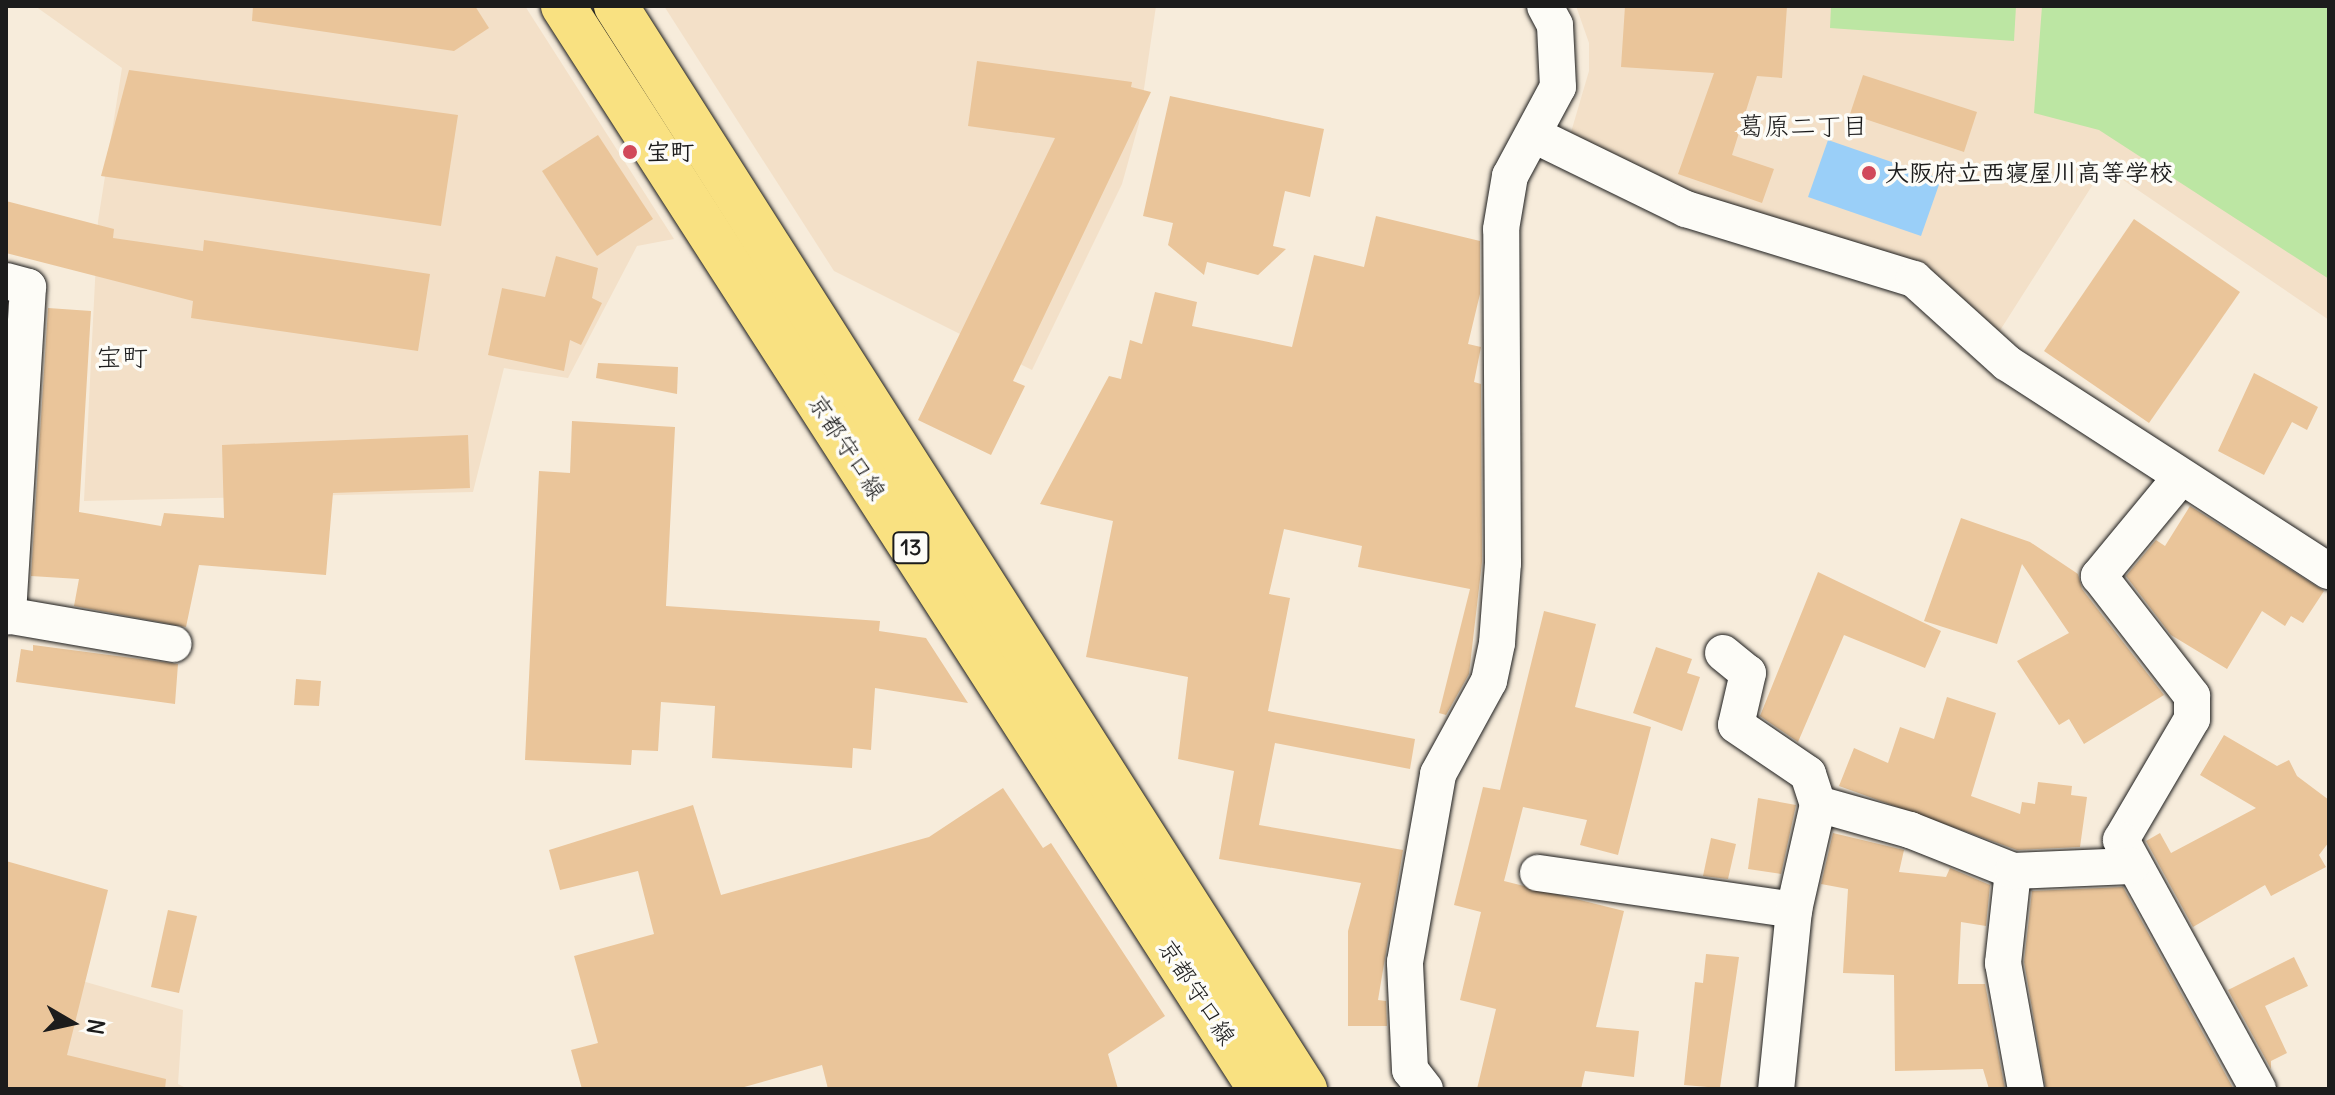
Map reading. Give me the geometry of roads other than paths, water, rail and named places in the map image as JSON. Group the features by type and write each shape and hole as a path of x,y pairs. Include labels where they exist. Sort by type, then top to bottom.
{"main road":[{"name":"京都守口線","path":"563,6 1260,1089"},
{"name":"京都守口線","path":"616,6 1305,1089"}],"street":[{"path":"1425,1089 1410,1070 1405,962 1438,774 1489,681 1497,643 1503,563 1501,229 1504,190 1543,140 1558,87 1555,25 1545,6"},
{"path":"1543,140 1686,209 1914,279 2007,363 2059,391 2181,477 2329,571"},
{"path":"6,281 28,287 7,616 174,644"},
{"path":"2181,477 2099,576 2192,696 2192,719 2121,840 2131,866 2258,1089"},
{"path":"1723,653 1748,673 1736,725 1808,774 1818,804 1794,910 1776,1089"},
{"path":"1818,804 1910,830 2013,871 2131,866"},
{"path":"2013,871 2003,963 2026,1089"},
{"path":"1538,873 1794,910"}],"water":[{"path":"1828,140 1941,179 1921,236 1808,197"}],"place":[{"name":"宝町","path":"630,152"},
{"name":"大阪府立西寝屋川高等学校","path":"1869,173"}],"district":[{"name":"葛原二丁目","path":"1803,126"},
{"name":"宝町","path":"122,357"}]}
